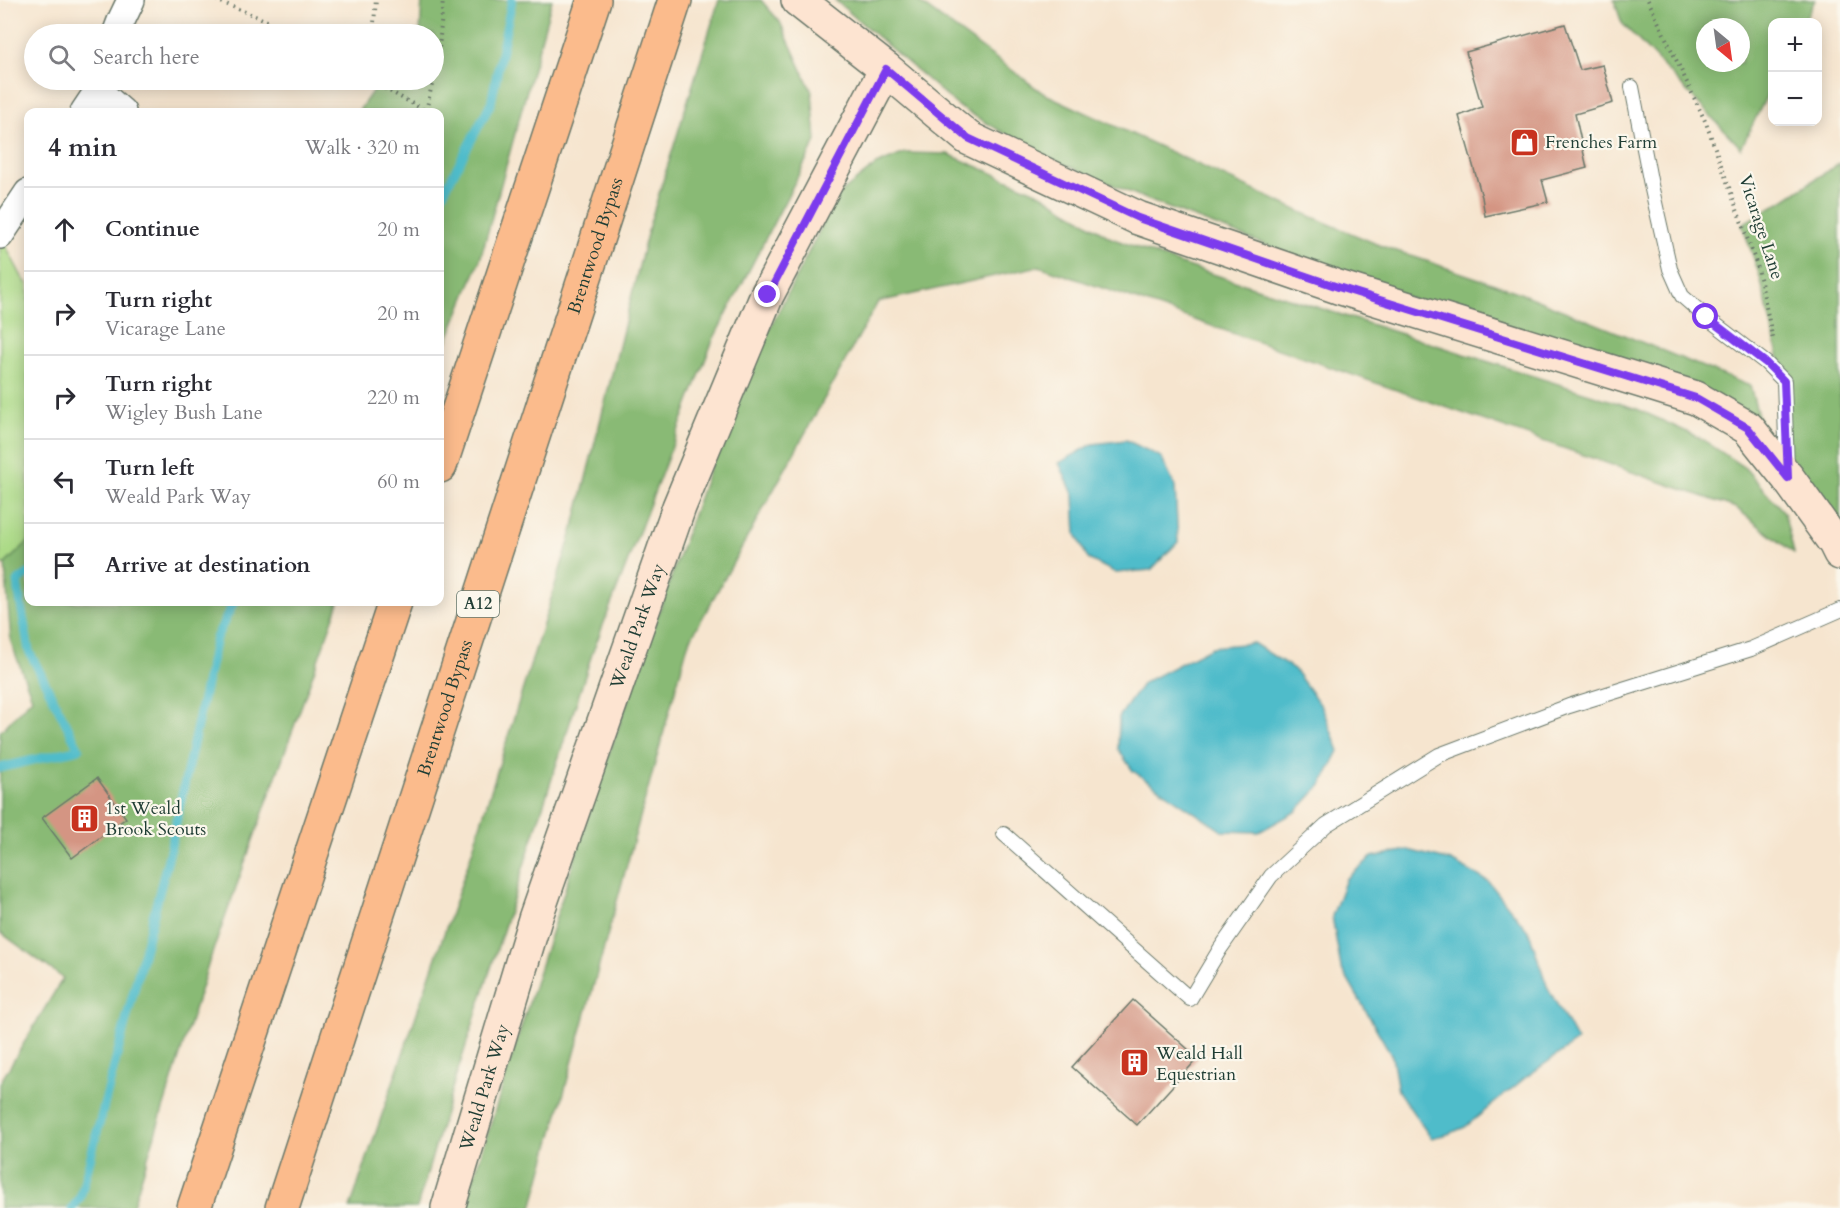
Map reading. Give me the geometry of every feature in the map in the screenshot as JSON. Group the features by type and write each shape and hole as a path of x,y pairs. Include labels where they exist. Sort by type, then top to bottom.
{"highway":[{"path":"444,454 594,0"},
{"name":"Brentwood Bypass","path":"282,1208 675,0"},
{"path":"194,1208 394,606"}],"street":[{"path":"120,24 132,0"},
{"path":"798,0 886,69 968,138 1138,218 1338,287 1696,398 1748,428 1788,478 1840,553"},
{"name":"Weald Park Way","path":"448,1208 535,919 679,507 768,295 886,69"},
{"path":"95,94 116,108"},
{"path":"0,235 24,199"}],"lane":[{"path":"1632,87 1670,269 1682,296 1766,363 1784,381 1788,478"},
{"path":"1004,834 1190,999 1220,949 1271,876 1326,825 1439,755 1569,706 1751,649 1840,610"}],"path":[{"path":"216,0 275,24"},
{"path":"374,24 376,0"},
{"path":"441,24 443,0"},
{"name":"Vicarage Lane","path":"1648,0 1706,123 1758,268 1774,348 1784,381"},
{"path":"387,90 420,108"},
{"path":"427,108 430,90"}],"green space":[{"path":"422,0 552,0 480,260 444,348 444,108 361,108 373,90 444,90 444,24 421,24"},
{"path":"719,0 761,0 780,22 812,92 816,141 713,340 592,654 452,1089 417,1208 350,1208 470,858 575,522 649,226"},
{"path":"835,0 916,0 1043,93 1303,213 1379,245 1515,291 1750,386 1761,426 1327,268 1158,204 1042,155 959,107"},
{"path":"1614,0 1815,0 1806,18 1768,18 1768,93 1741,148 1622,23"},
{"path":"905,153 948,154 1041,194 1111,238 1181,264 1637,409 1700,438 1745,468 1784,512 1794,553 1736,508 1039,266 878,302 688,644 532,1208 464,1208 595,794 733,401 837,196 876,165"},
{"path":"1840,163 1840,553 1788,478 1784,381 1760,277 1742,224"},
{"path":"0,235 24,280 24,546 5,564 0,565"},
{"path":"24,546 24,606 338,606 209,962 132,1208 0,1208 0,1083 63,978 0,932 0,732 32,698 11,642 5,564"}],"water":[{"path":"1126,440 1161,457 1175,486 1178,542 1151,570 1116,573 1088,559 1076,534 1074,496 1059,463 1093,444"},
{"path":"1253,643 1294,669 1322,707 1339,751 1322,784 1297,811 1259,832 1222,831 1133,771 1118,749 1119,717 1143,683 1212,647"},
{"path":"1408,850 1451,861 1488,881 1529,932 1547,986 1577,1041 1525,1078 1465,1127 1431,1138 1398,1091 1392,1056 1341,968 1332,916 1346,879 1372,857"}],"building":[{"name":"Frenches Farm","path":"1565,24 1580,70 1603,65 1613,103 1575,114 1587,168 1542,180 1548,202 1485,216 1482,197 1459,116 1482,107 1466,52"},
{"name":"1st Weald Brook Scouts","path":"97,778 126,818 72,858 42,818"},
{"name":"Weald Hall Equestrian","path":"1133,1000 1198,1058 1137,1125 1072,1067"}],"waterway":[{"path":"444,191 491,103 512,0"},
{"path":"0,768 79,749 29,651 17,582 24,577"},
{"path":"72,1208 80,1198 169,855 216,638 232,606"}],"place":[{"name":"Frenches Farm","path":"1524,142"},
{"name":"1st Weald Brook Scouts","path":"84,818"},
{"name":"Weald Hall Equestrian","path":"1135,1063"}],"route":[{"path":"768,295 886,69 968,138 1138,218 1338,287 1696,398 1748,428 1788,478 1784,381 1766,363 1706,317"}]}
